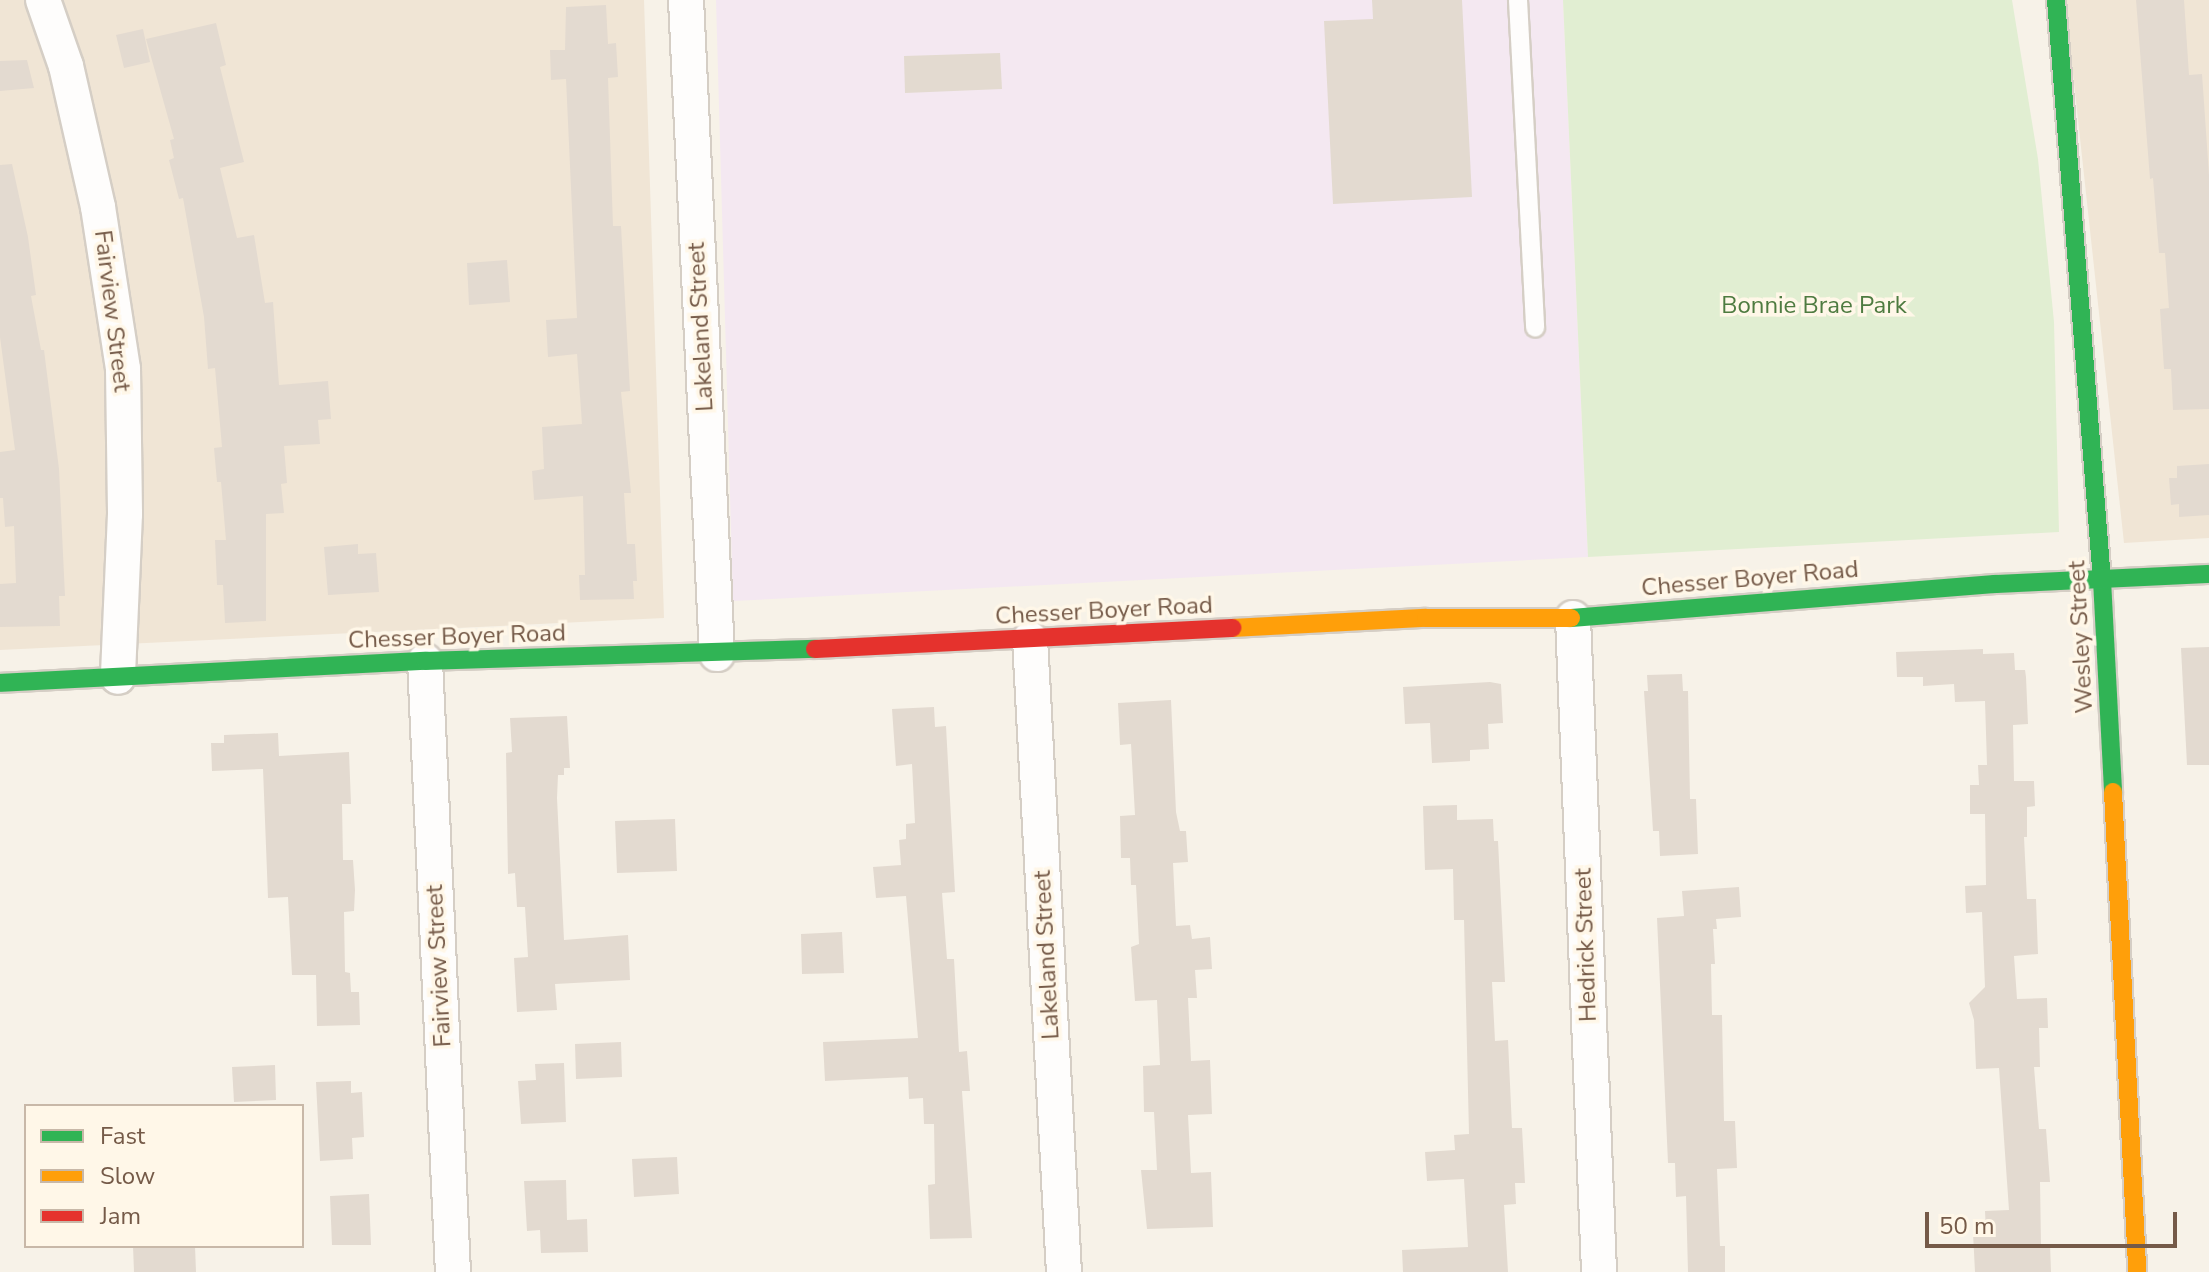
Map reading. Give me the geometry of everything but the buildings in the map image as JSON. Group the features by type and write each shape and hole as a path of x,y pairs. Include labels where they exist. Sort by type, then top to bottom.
{"street":[{"name":"Fairview Street","path":"43,0 66,66 98,207 123,369 125,514 118,677"},
{"name":"Lakeland Street","path":"686,0 717,654"},
{"name":"Wesley Street","path":"2056,0 2102,580 2137,1272"},
{"name":"Chesser Boyer Road","path":"0,683 425,661 717,654 1426,618 1573,618 1995,584 2209,574"},
{"name":"Hedrick Street","path":"1573,618 1599,1272"},
{"name":"Lakeland Street","path":"1030,639 1064,1272"},
{"name":"Fairview Street","path":"425,661 453,1272"}],"lane":[{"path":"1518,0 1535,328"}],"shaded area":[{"path":"0,0 644,0 664,618 0,650"},
{"path":"716,0 1563,0 1588,557 733,601"},
{"path":"2065,0 2209,0 2209,538 2124,543"}],"green space":[{"name":"Bonnie Brae Park","path":"1563,0 2012,0 2038,159 2054,322 2059,532 1588,557"}],"traffic: fast":[{"path":"2056,0 2102,580 2113,792"},
{"path":"1571,618 1995,584 2209,574"},
{"path":"0,683 425,661 815,649"}],"traffic: slow":[{"path":"1232,628 1426,618 1571,618"},
{"path":"2113,792 2137,1272"}],"traffic: jam":[{"path":"815,649 1232,628"}]}
